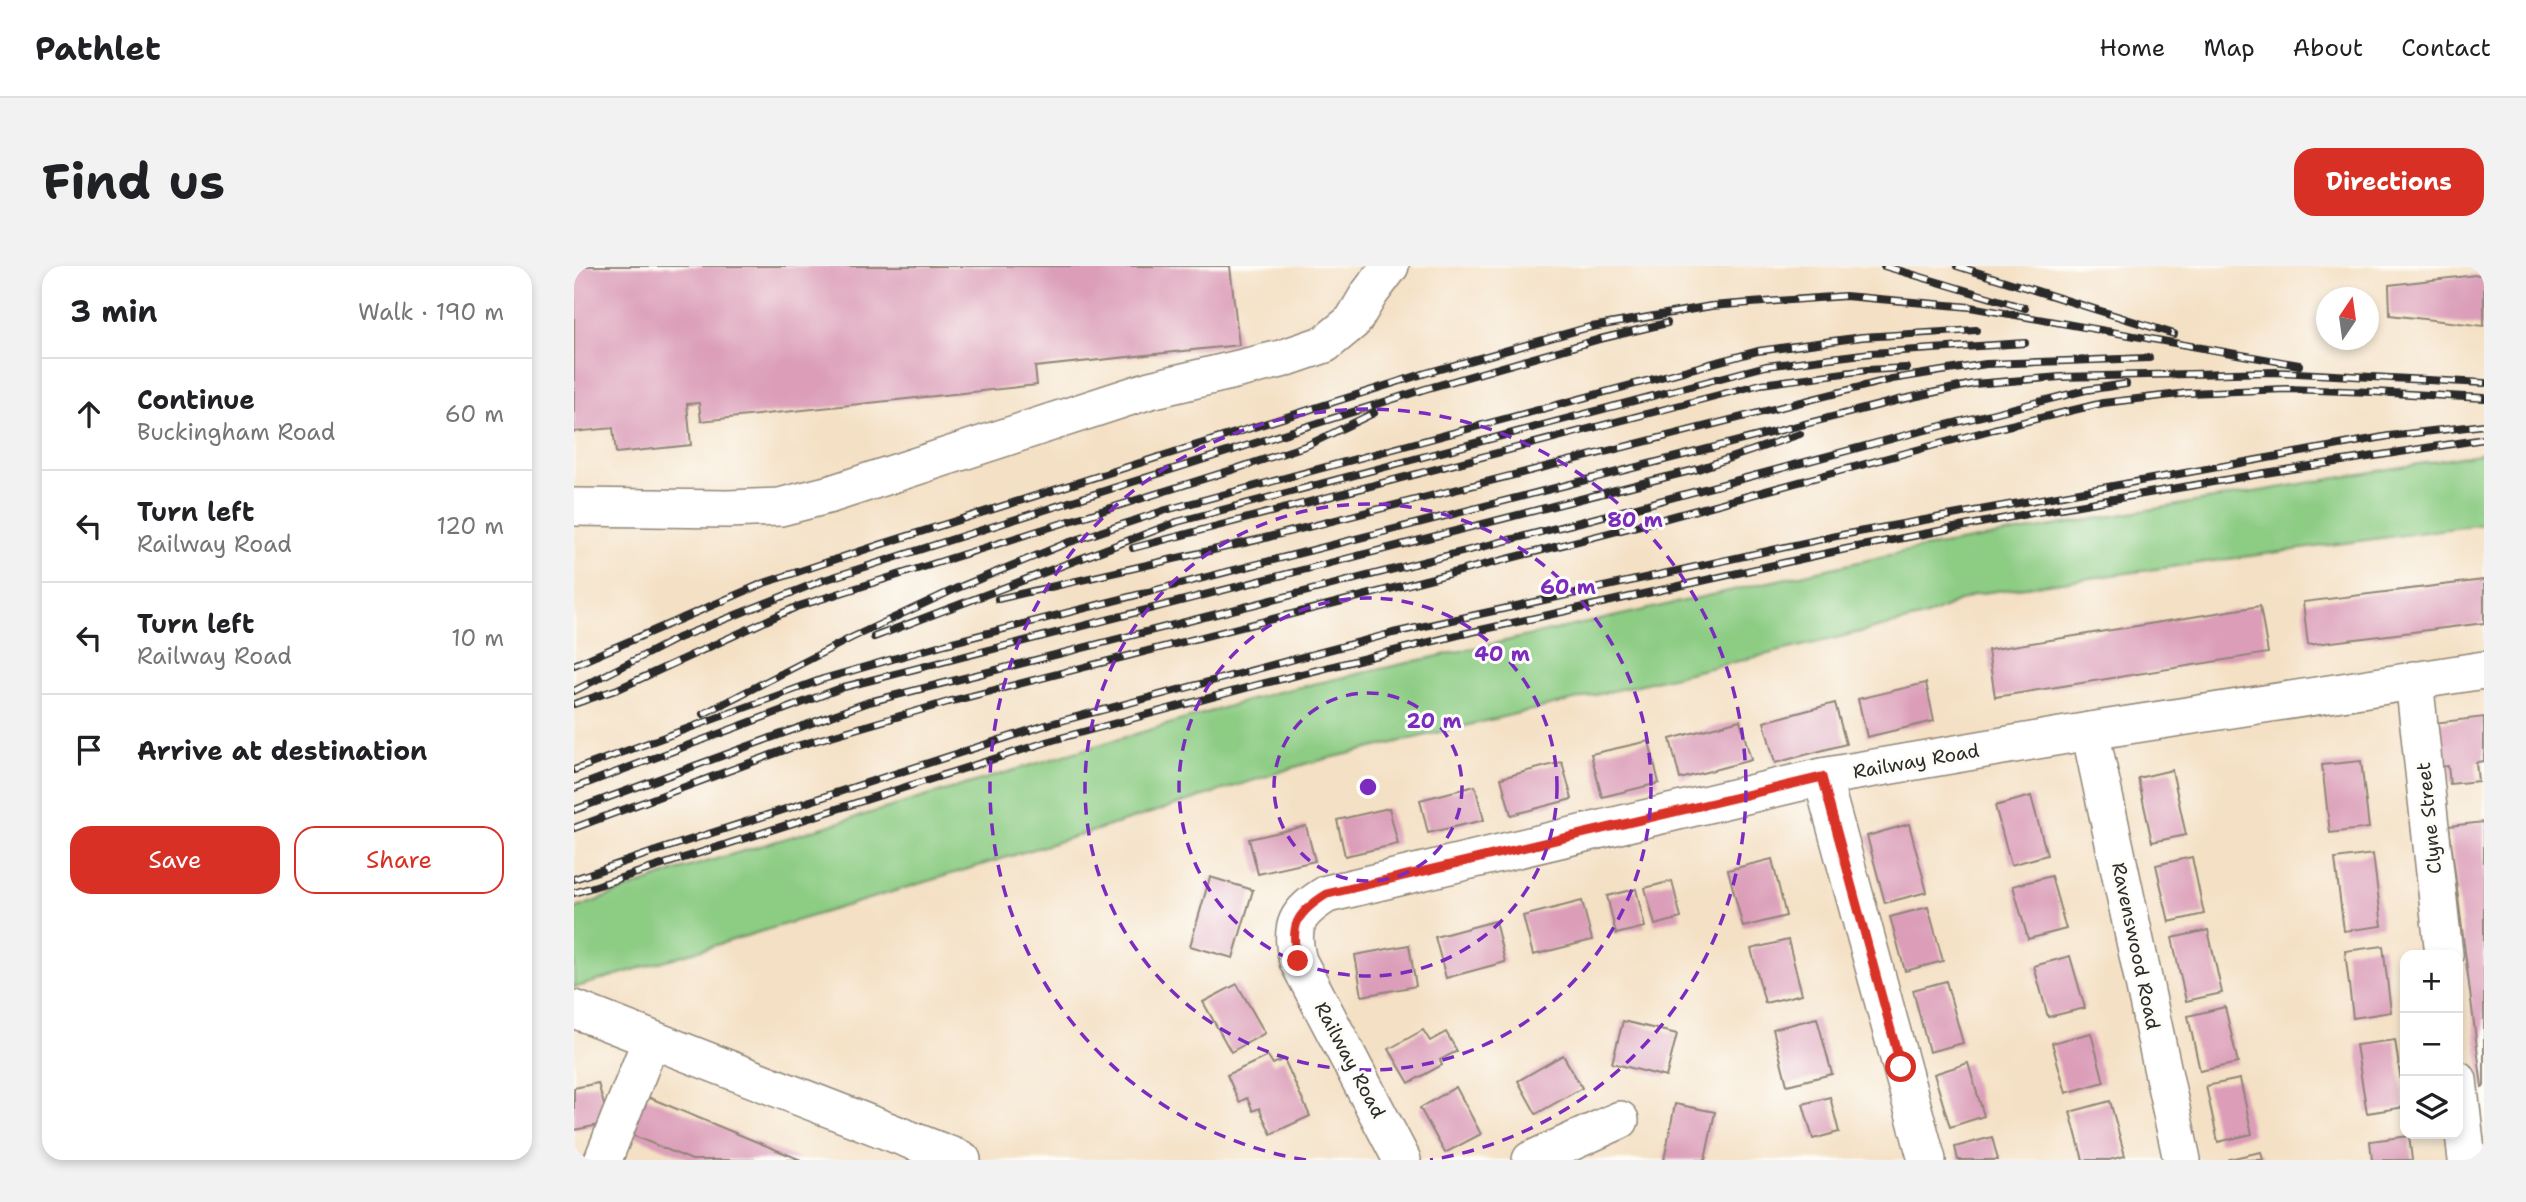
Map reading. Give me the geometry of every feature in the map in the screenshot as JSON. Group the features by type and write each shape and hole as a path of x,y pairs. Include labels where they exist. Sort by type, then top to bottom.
{"street":[{"path":"574,507 767,508 831,494 1150,390 1281,359 1325,344 1353,321 1390,266"},
{"name":"Railway Road","path":"1402,1160 1298,961 1293,940 1298,918 1310,905 1327,894 1822,777 2090,731 2484,670"},
{"name":"Clyne Street","path":"2414,680 2443,950"},
{"name":"Ravenswood Road","path":"2090,731 2182,1160"},
{"path":"1822,777 1927,1160"},
{"path":"574,1009 962,1160"},
{"path":"603,1160 651,1040"},
{"path":"1531,1160 1620,1120"},
{"path":"2463,1124 2467,1160"}],"green space":[{"path":"2484,453 2484,524 1975,594 1924,617 1305,764 1097,830 574,988 574,909 676,871 1273,693 1912,550"}],"building":[{"path":"574,266 1230,266 1239,345 1035,367 1037,385 701,421 699,403 687,404 691,445 616,453 613,428 574,432"},
{"path":"2484,274 2484,326 2390,315 2389,285"},
{"path":"2484,580 2484,623 2308,645 2303,602"},
{"path":"2260,606 2268,653 1995,697 1988,650"},
{"path":"1926,683 1934,721 1867,737 1858,699"},
{"path":"1835,703 1846,744 1775,763 1764,722"},
{"path":"2484,717 2484,761 2476,762 2478,781 2450,784 2448,766 2439,767 2433,723"},
{"path":"1740,720 1751,760 1680,779 1670,739"},
{"path":"1649,741 1659,783 1602,797 1591,754"},
{"path":"2361,761 2369,828 2330,833 2322,765"},
{"path":"1562,762 1572,799 1511,815 1501,778"},
{"path":"2172,770 2186,835 2152,842 2138,778"},
{"path":"1475,786 1484,820 1428,833 1420,800"},
{"path":"2031,796 2047,855 2011,865 1995,806"},
{"path":"1389,808 1398,844 1345,856 1337,820"},
{"path":"2484,822 2484,1086 2482,1087 2449,826"},
{"path":"1909,824 1927,892 1885,903 1867,836"},
{"path":"1306,826 1315,861 1258,874 1249,839"},
{"path":"2373,854 2382,926 2344,931 2335,859"},
{"path":"2192,857 2204,914 2169,922 2156,865"},
{"path":"1772,859 1786,916 1743,927 1728,870"},
{"path":"2051,876 2066,929 2028,939 2013,886"},
{"path":"1210,877 1253,890 1233,958 1190,946"},
{"path":"1672,881 1681,918 1655,925 1645,888"},
{"path":"1636,889 1645,927 1616,934 1607,896"},
{"path":"1582,901 1592,940 1533,955 1523,916"},
{"path":"1928,907 1943,961 1905,971 1890,917"},
{"path":"1495,921 1505,962 1446,978 1435,937"},
{"path":"2208,930 2222,993 2186,1001 2172,938"},
{"path":"1788,940 1802,994 1765,1003 1751,949"},
{"path":"1409,945 1416,986 1362,996 1355,955"},
{"path":"2383,946 2391,1012 2353,1018 2345,951"},
{"path":"2070,956 2085,1008 2048,1017 2034,966"},
{"path":"1946,981 1963,1043 1929,1052 1913,990"},
{"path":"1237,984 1265,1033 1231,1052 1203,1002"},
{"path":"2225,1007 2238,1063 2200,1071 2188,1016"},
{"path":"1817,1018 1832,1074 1787,1085 1773,1029"},
{"path":"1623,1021 1677,1034 1666,1077 1612,1063"},
{"path":"1423,1030 1430,1041 1446,1032 1457,1051 1440,1060 1442,1065 1409,1083 1389,1049"},
{"path":"2091,1033 2104,1082 2066,1093 2052,1043"},
{"path":"2395,1040 2400,1074 2400,1108 2367,1113 2356,1045"},
{"path":"1563,1055 1582,1088 1536,1114 1518,1081"},
{"path":"1268,1056 1273,1064 1284,1059 1310,1116 1271,1134 1259,1108 1253,1111 1247,1098 1239,1102 1227,1075"},
{"path":"1968,1063 1984,1116 1950,1127 1934,1074"},
{"path":"2240,1079 2252,1134 2218,1142 2206,1086"},
{"path":"598,1083 609,1123 574,1130 574,1088"},
{"path":"1456,1087 1481,1134 1445,1153 1420,1108"},
{"path":"638,1093 801,1160 692,1160 622,1131"},
{"path":"1830,1097 1839,1132 1813,1139 1803,1104"},
{"path":"2110,1101 2125,1156 2109,1160 2083,1160 2070,1112"},
{"path":"1675,1104 1715,1112 1705,1160 1664,1160"},
{"path":"1992,1137 1998,1160 1958,1160 1955,1147"},
{"path":"2400,1137 2409,1139 2412,1160 2372,1160 2370,1141"},
{"path":"2261,1152 2263,1160 2229,1160 2229,1159"}],"railway":[{"path":"1884,266 2025,308"},
{"path":"1957,266 2174,334"},
{"path":"574,665 764,583 879,545 1426,373 1586,328 1711,306 1845,296 1970,307 2299,365"},
{"path":"574,691 678,638 821,581 1425,389 1600,339 1667,323"},
{"path":"703,714 851,638 955,589 1067,543 1166,510 1758,351 1862,337 1976,330"},
{"path":"874,637 1177,522 1766,366 1871,353 2025,343"},
{"path":"998,599 1257,540 1892,379 1986,364 2149,358"},
{"path":"1133,548 1761,384 1867,370 1906,368"},
{"path":"574,770 823,679 945,644 1899,400 1973,384 2060,377 2276,372 2484,383"},
{"path":"574,810 869,702 1592,519 1910,434 2086,390 2126,384"},
{"path":"574,828 790,748 948,702 1652,522 1994,429 2103,403 2188,393 2286,389 2484,398"},
{"path":"574,704 618,689 796,607 1308,445 1374,413"},
{"path":"574,879 1046,725 1393,633 1836,536 2389,436 2484,425"},
{"path":"574,788 844,687 1698,469 1800,434"},
{"path":"574,893 1053,740 1458,635 1846,549 2032,513 2484,439"}],"route":[{"path":"1298,961 1293,940 1298,918 1310,905 1327,894 1822,777 1901,1067"}]}
